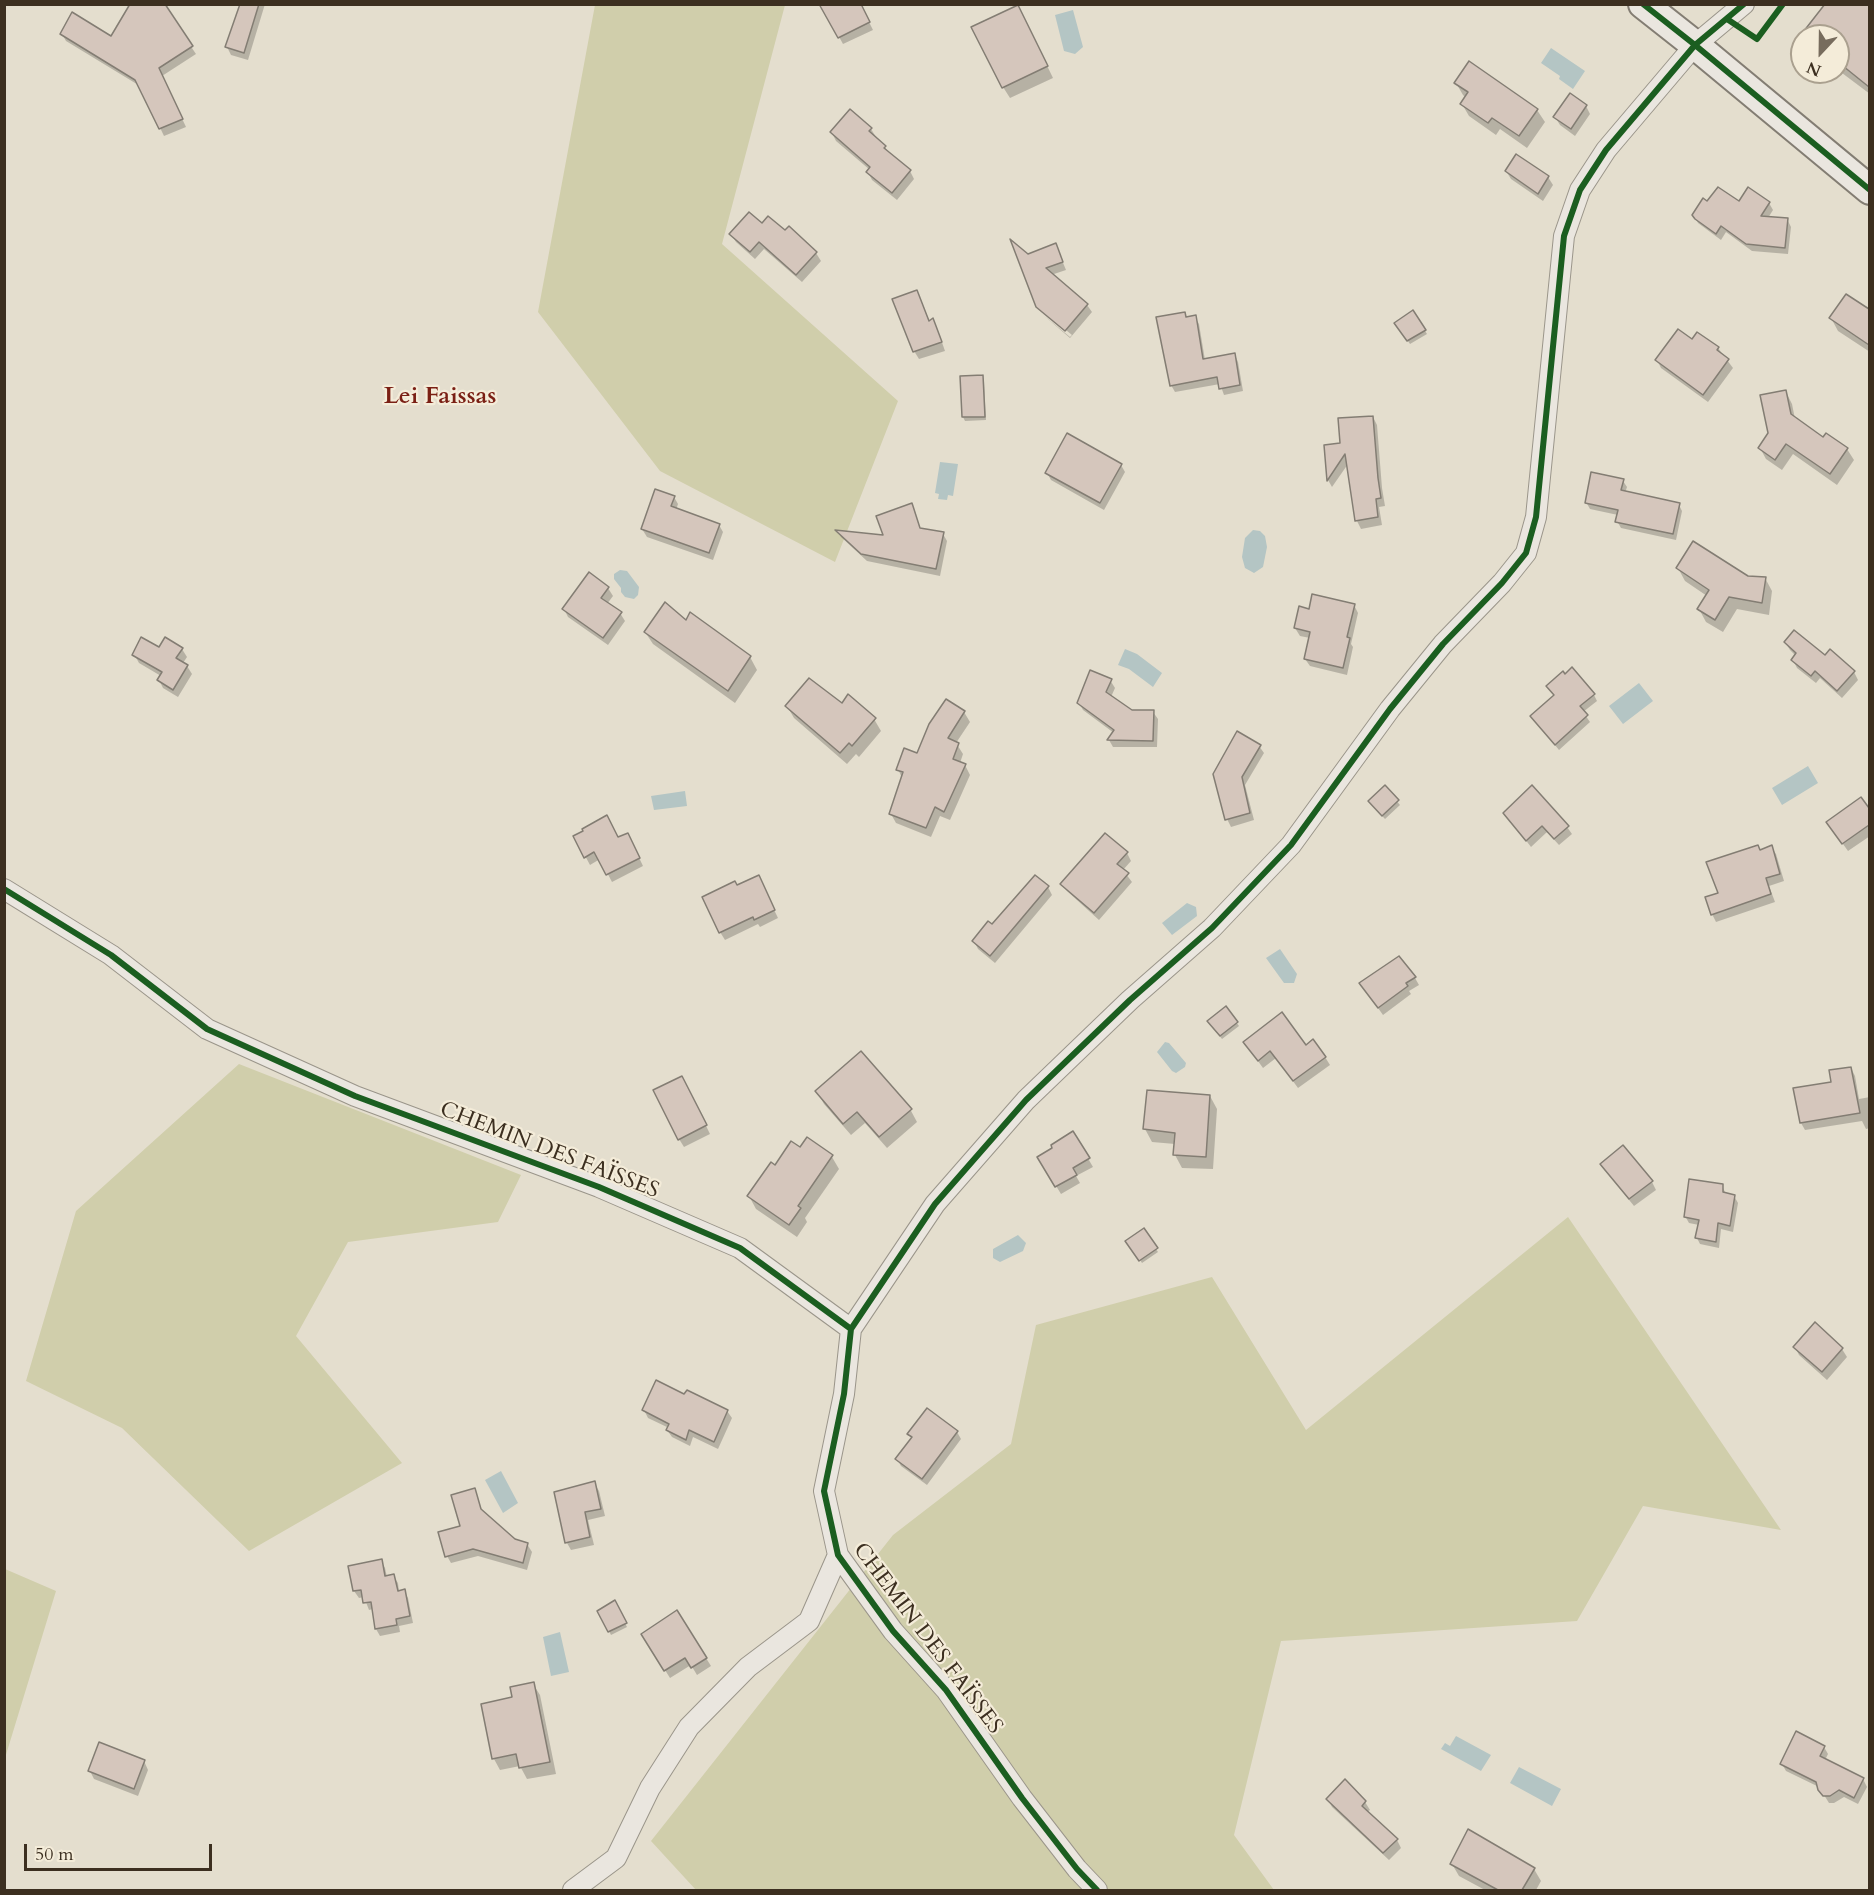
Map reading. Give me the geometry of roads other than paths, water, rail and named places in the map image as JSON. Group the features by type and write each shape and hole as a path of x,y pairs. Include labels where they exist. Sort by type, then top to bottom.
{"street":[{"path":"851,1329 935,1204 1026,1100 1130,1000 1212,928 1291,845 1390,709 1443,644 1502,583 1527,553 1536,517 1564,236 1580,190 1606,150 1695,45 1744,4"},
{"path":"1644,5 1869,190"},
{"name":"CHEMIN DES FAÏSSES","path":"4,889 111,955 207,1029 355,1096 599,1187 740,1248 851,1329 844,1394 824,1491 838,1555 893,1631 946,1690 1022,1798 1077,1869 1097,1890"},
{"path":"573,1890 616,1858 650,1788 689,1727 748,1667 809,1621 838,1555"}],"district":[{"name":"Lei Faissas","path":"440,397"}]}
